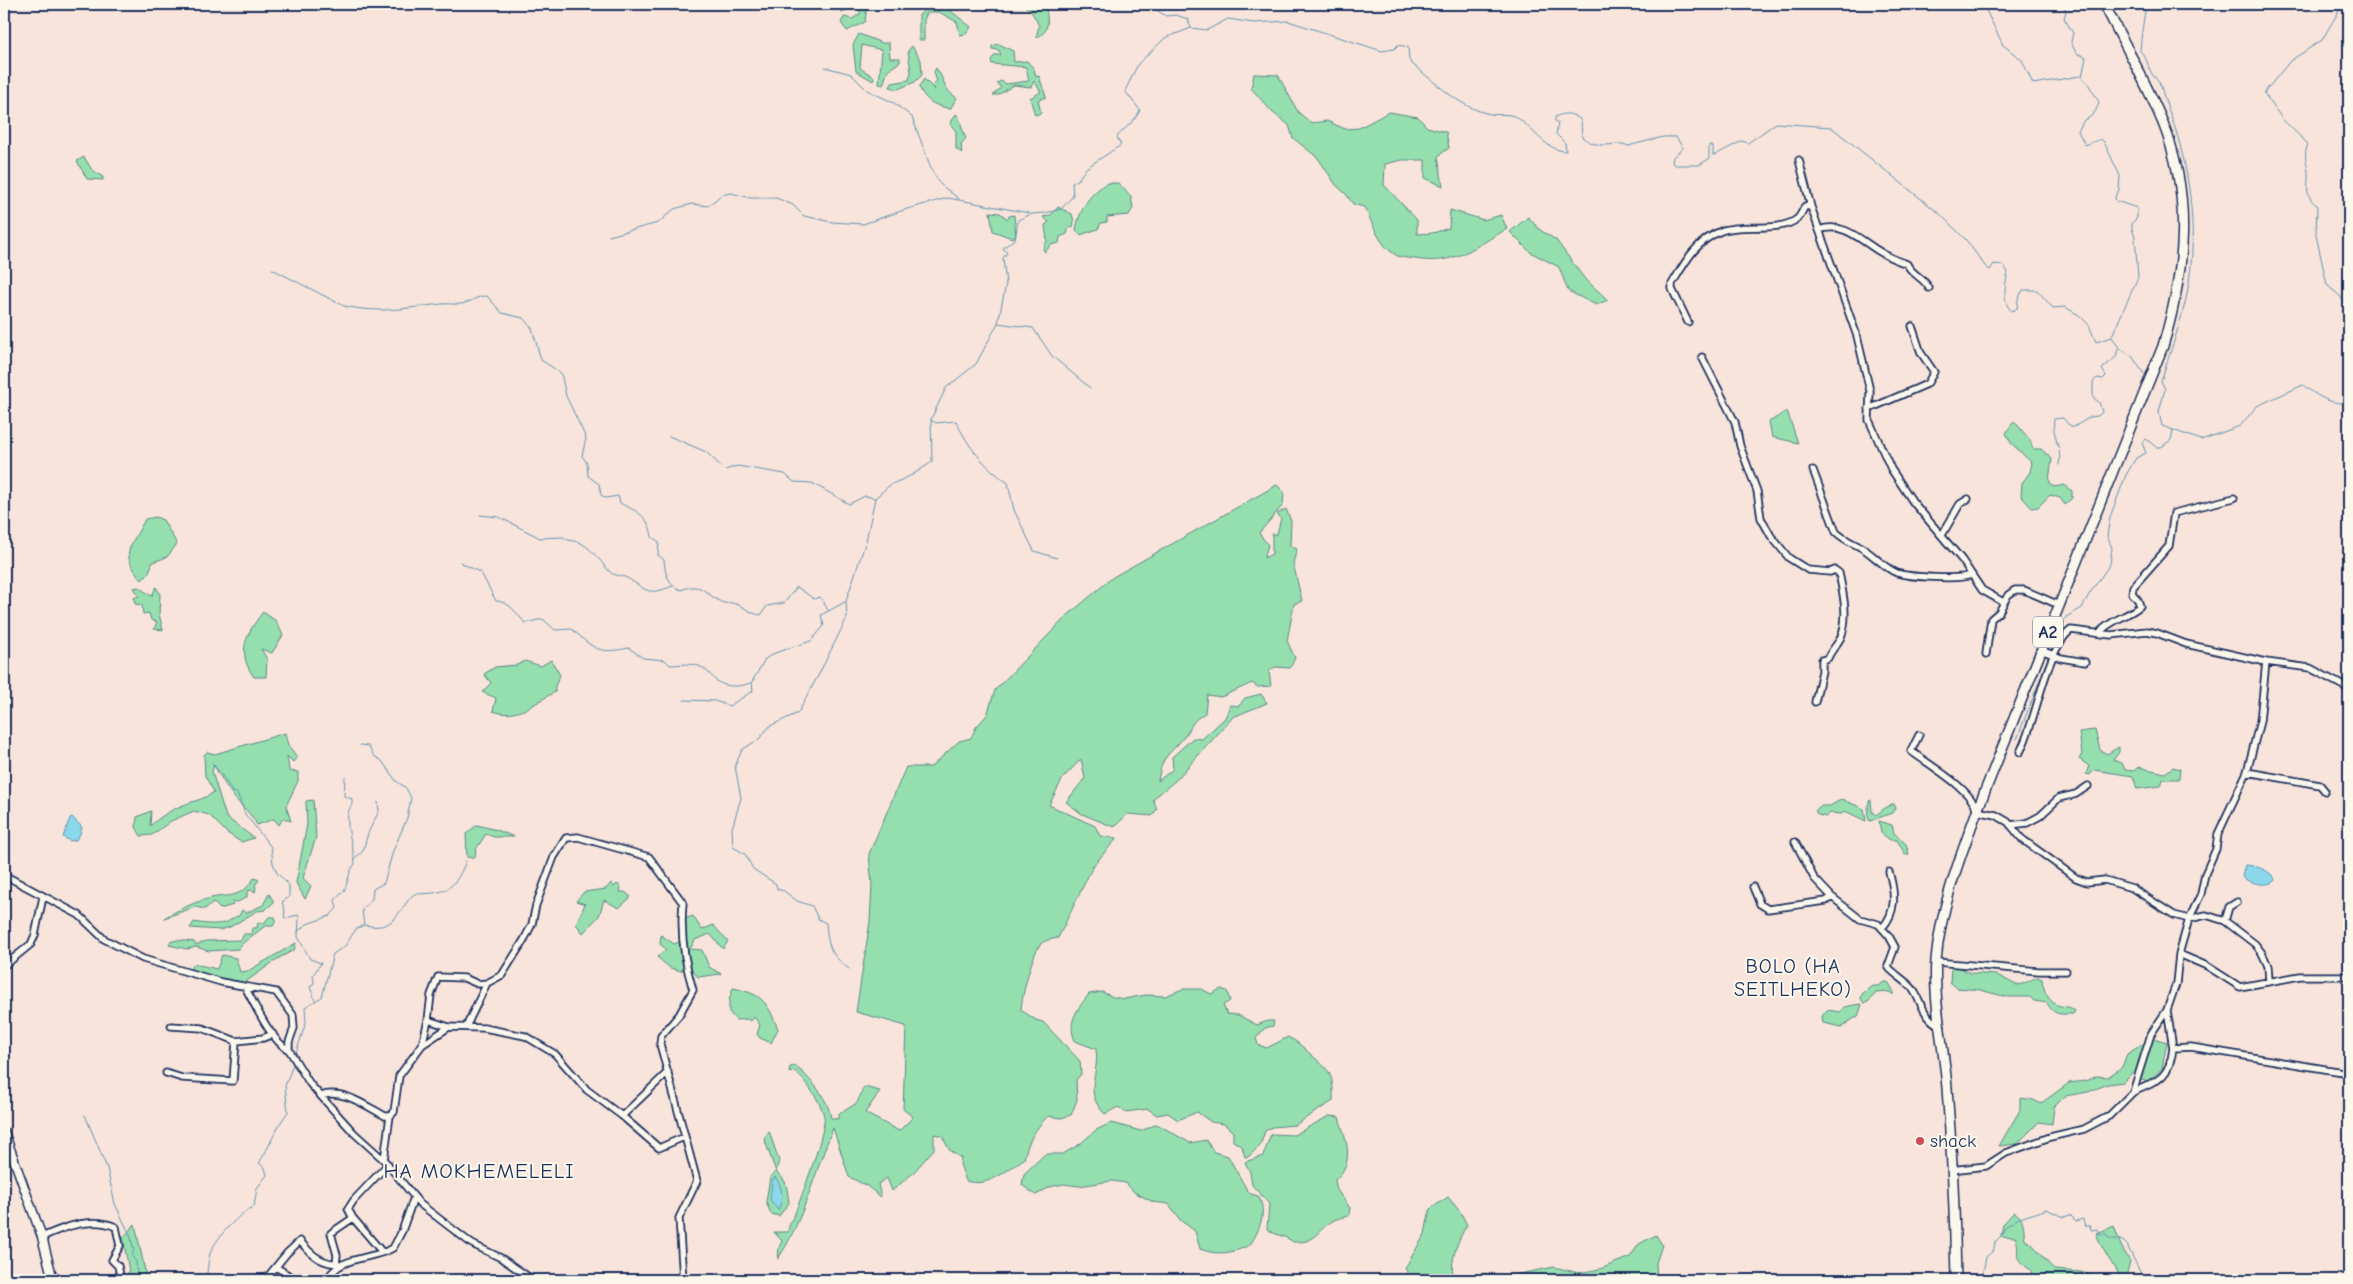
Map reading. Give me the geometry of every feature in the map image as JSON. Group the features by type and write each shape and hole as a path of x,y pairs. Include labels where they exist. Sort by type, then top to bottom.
{"main road":[{"name":"A2","path":"1956,1280 1951,1170 1941,1026 1937,1005 1936,962 1943,911 1952,879 1978,811 2163,346 2177,298 2183,241 2183,214 2179,186 2163,124 2104,4"}],"street":[{"path":"1799,160 1811,207 1857,336 1870,391 1869,420 1890,469 1913,502 1942,535 1982,590 2003,602"},
{"path":"1688,322 1672,289 1672,284 1689,254 1710,237 1723,230 1785,224 1798,219 1805,206 1811,207"},
{"path":"1820,230 1828,227 1849,231 1881,253 1907,264 1909,269 1926,283 1929,288"},
{"path":"1869,409 1927,384 1934,372 1921,353 1912,326"},
{"path":"1702,357 1735,422 1740,446 1757,491 1761,518 1771,536 1788,558 1808,570 1830,572 1835,570 1839,573 1844,601 1840,638 1828,658 1822,660 1822,671 1816,702"},
{"path":"1813,470 1836,532 1842,539 1863,548 1897,573 1932,578 1944,576 1965,578 1971,575"},
{"path":"2098,633 2117,618 2133,612 2140,606 2132,593 2133,587 2168,546 2174,514 2234,498"},
{"path":"1942,535 1960,504 1968,499"},
{"path":"1986,654 1991,619 1999,612 2008,595 2015,590 2024,590 2059,605"},
{"path":"2020,752 2061,640 2071,630 2110,635 2157,633 2193,645 2266,662 2310,668 2349,689"},
{"path":"2041,650 2085,662"},
{"path":"2133,1092 2151,1034 2167,1010 2176,984 2179,954 2189,919 2201,894 2205,874 2216,849 2223,823 2247,772 2260,721 2266,662"},
{"path":"1919,736 1911,751 1959,786 1976,804 1978,811 1996,815 2010,825 2022,839 2076,878 2087,882 2105,880 2132,888 2163,909 2189,919 2206,915 2225,921 2255,944 2262,953 2268,966 2269,982"},
{"path":"2247,772 2320,785 2325,791"},
{"path":"2010,825 2027,823 2040,816 2059,798 2076,794 2088,786"},
{"path":"422,1045 431,995 438,977 464,978 478,984 487,983 502,975 532,924 536,905 554,857 566,838 578,837 649,857 683,902 681,923 682,948 687,974 693,990 683,1009 660,1038 660,1048 697,1181 679,1218 683,1280"},
{"path":"1795,842 1814,878 1832,896 1860,919 1878,924 1882,928 1895,947 1888,966 1909,985 1921,1009 1936,1024 1941,1026"},
{"path":"1882,928 1890,920 1894,897 1889,872"},
{"path":"4,875 79,915 104,939 143,959 245,987 276,992 286,1003 293,1015 294,1028 289,1042 289,1050 310,1084 354,1133 386,1162 414,1197 472,1244 501,1258 533,1280"},
{"path":"1753,887 1760,904 1768,909 1826,901 1832,896"},
{"path":"4,966 31,944 35,935 43,897"},
{"path":"2225,921 2229,907 2237,902"},
{"path":"2179,954 2207,966 2240,986 2300,976 2349,976"},
{"path":"1936,962 2044,972 2066,971"},
{"path":"466,1027 487,983"},
{"path":"245,987 273,1034 283,1047 289,1050"},
{"path":"1951,1170 1986,1166 2018,1149 2084,1128 2109,1116 2133,1092 2164,1076 2170,1066 2173,1048 2167,1010"},
{"path":"428,1020 449,1027 484,1028 533,1039 563,1060 587,1090 622,1116 659,1148 684,1137"},
{"path":"171,1026 202,1028 236,1041 263,1038 273,1034"},
{"path":"382,1252 353,1218 348,1209 386,1162 390,1116 394,1112 396,1105 396,1084 399,1076 422,1045 449,1027"},
{"path":"166,1072 182,1078 233,1081 236,1041"},
{"path":"2173,1048 2191,1048 2238,1056 2258,1057 2349,1072"},
{"path":"622,1116 668,1072"},
{"path":"321,1096 329,1093 338,1094 390,1116"},
{"path":"4,1132 42,1237 53,1280"},
{"path":"265,1280 300,1241 315,1257 339,1264 393,1248 402,1231 414,1197"},
{"path":"339,1264 331,1233 353,1218"},
{"path":"42,1237 67,1225 108,1223 116,1227 120,1246 112,1260 118,1266 121,1280"},
{"path":"326,1279 339,1264"},
{"path":"276,1266 296,1280"}],"green space":[{"path":"846,4 867,4 865,22 847,31 841,23 844,17 852,19 860,14 861,5 841,12 840,7"},
{"path":"942,4 971,27 966,34 960,35 957,22 939,12 927,13 924,20 924,40 919,40 919,15 930,5"},
{"path":"1021,4 1045,4 1047,24 1041,35 1036,37 1039,26 1030,10"},
{"path":"859,34 882,43 889,43 890,58 900,58 900,62 888,70 883,85 879,84 882,50 862,45 860,68 874,77 873,81 856,71 853,45"},
{"path":"999,44 1013,51 1014,62 1027,61 1034,69 1036,77 1039,76 1046,97 1038,100 1041,113 1035,115 1030,98 1041,92 1034,81 1031,87 1014,85 998,95 993,95 1001,88 997,83 1001,81 1006,84 1029,81 1026,67 992,64 991,60 995,55 1001,55 999,50 992,49 992,46"},
{"path":"912,46 921,60 922,75 915,82 898,89 890,87 892,83 909,80 911,72 908,51"},
{"path":"936,68 949,91 957,98 950,109 931,103 919,87 924,79 935,90 933,85 937,82 934,72"},
{"path":"1254,74 1278,75 1298,112 1311,123 1327,121 1345,129 1359,128 1389,112 1418,117 1427,127 1446,132 1449,148 1438,156 1443,186 1425,178 1425,160 1402,160 1385,164 1384,185 1417,220 1417,234 1433,233 1449,228 1450,210 1484,220 1501,215 1507,229 1464,253 1442,260 1405,258 1396,255 1385,246 1377,234 1364,207 1353,204 1336,185 1318,158 1293,138 1289,125 1272,112 1251,88"},
{"path":"956,114 966,138 961,144 962,153 956,149 956,131 950,124"},
{"path":"84,157 92,170 103,177 103,180 87,179 77,161"},
{"path":"1108,183 1118,183 1131,197 1133,208 1129,215 1107,217 1107,222 1101,223 1098,229 1080,235 1076,230 1077,223 1086,202 1096,191"},
{"path":"1058,207 1072,214 1073,227 1069,227 1067,234 1060,237 1059,243 1051,245 1045,252 1043,249 1047,241 1045,225 1049,222 1043,217 1051,215"},
{"path":"990,212 1000,213 1008,219 1009,216 1014,215 1016,236 1012,238 993,231"},
{"path":"1528,217 1540,230 1556,240 1584,278 1608,300 1596,305 1568,291 1559,267 1530,252 1510,232"},
{"path":"1787,411 1798,443 1772,437 1769,422"},
{"path":"2014,421 2030,440 2033,449 2041,449 2052,459 2049,480 2053,487 2065,485 2072,491 2072,498 2065,505 2060,498 2050,495 2038,507 2032,508 2021,496 2022,483 2030,472 2032,463 2011,443 2006,433"},
{"path":"1277,485 1284,492 1283,505 1259,533 1268,545 1264,558 1272,554 1272,534 1277,534 1281,518 1277,514 1286,509 1291,521 1290,546 1297,549 1293,563 1302,601 1294,604 1287,641 1295,658 1290,668 1275,667 1269,671 1271,686 1258,687 1252,683 1221,697 1207,695 1205,713 1194,722 1164,760 1158,781 1173,769 1172,757 1193,738 1202,739 1225,718 1230,705 1239,706 1245,698 1261,694 1267,703 1233,717 1176,780 1153,799 1157,809 1152,816 1128,814 1114,827 1082,814 1066,802 1085,778 1081,759 1063,778 1049,805 1095,826 1100,836 1117,838 1093,866 1058,938 1044,941 1039,947 1028,974 1022,1003 1021,1010 1036,1020 1043,1022 1080,1061 1081,1074 1076,1080 1077,1100 1071,1115 1061,1118 1048,1116 1033,1136 1024,1159 996,1177 982,1182 966,1181 960,1164 961,1158 950,1151 942,1136 934,1134 934,1149 913,1173 892,1191 887,1178 878,1184 881,1197 867,1186 849,1177 833,1128 802,1212 778,1259 779,1247 782,1241 774,1232 788,1232 814,1161 824,1123 824,1116 816,1098 795,1071 789,1073 790,1067 795,1066 818,1089 823,1096 831,1118 838,1119 839,1114 857,1103 864,1087 880,1091 865,1113 899,1131 913,1117 903,1109 906,1026 856,1012 870,921 872,885 869,854 906,767 931,767 959,741 971,738 976,727 987,715 995,690 1067,616 1113,577"},
{"path":"156,517 163,520 177,544 167,557 153,562 148,574 142,580 130,563 129,550 145,519"},
{"path":"138,587 152,596 156,587 160,594 159,614 163,630 154,629 157,622 151,620 149,613 143,614 142,605 135,604 134,598 139,596 134,588"},
{"path":"263,612 276,621 283,635 272,653 261,649 267,659 266,677 254,677 245,659 245,643"},
{"path":"551,660 560,675 555,686 555,692 518,712 502,713 493,711 496,698 482,692 491,683 484,674 495,667 517,665 525,661 541,666"},
{"path":"2095,730 2100,750 2107,754 2119,747 2119,752 2113,760 2122,763 2125,770 2134,771 2138,767 2165,773 2173,767 2180,769 2179,779 2163,779 2161,786 2137,789 2133,776 2094,770 2090,775 2086,774 2089,766 2079,759 2082,754 2079,732"},
{"path":"285,733 288,745 297,757 293,762 287,756 289,771 298,772 298,781 286,806 291,821 283,818 279,825 274,819 257,825 231,793 214,765 212,772 226,817 254,838 241,842 227,833 209,815 194,811 171,821 152,835 141,836 136,827 137,817 151,811 150,826 172,810 202,799 214,792 205,776 204,755 207,752 215,754"},
{"path":"1842,799 1864,809 1866,821 1845,811 1842,814 1830,813 1826,817 1818,815 1815,811 1820,806 1830,806"},
{"path":"313,800 316,837 303,878 311,886 305,899 296,883 307,824 306,801"},
{"path":"1871,800 1872,812 1876,815 1894,804 1896,808 1892,813 1870,821 1868,812 1869,801"},
{"path":"1879,821 1892,825 1894,833 1906,844 1909,854 1905,854 1897,840 1890,840 1881,833"},
{"path":"477,825 514,837 494,837 486,834 476,849 475,858 467,857 466,834"},
{"path":"254,878 259,880 255,885 255,892 247,891 247,897 238,902 233,901 233,905 220,909 213,902 205,909 195,907 164,918 198,902 240,893"},
{"path":"611,883 614,887 617,884 621,887 620,892 625,892 631,897 619,908 604,900 599,916 583,933 576,924 585,904 576,901 584,892 606,889"},
{"path":"269,894 274,902 265,910 257,911 230,927 220,930 190,928 194,922 221,924 226,922 239,916 242,910 246,913 263,905"},
{"path":"693,916 702,930 713,925 728,941 723,949 710,934 695,940 690,949 702,950 709,967 721,974 698,977 687,964 681,971 670,968 657,957 666,949 660,944 661,935 674,944 686,939 685,919"},
{"path":"269,917 275,917 276,921 273,926 265,926 238,949 209,951 196,947 187,949 169,945 170,942 177,940 194,942 196,945 206,941 241,940 244,934 251,934 252,928 257,928 258,923 264,923"},
{"path":"296,943 294,950 279,958 241,985 190,970 194,964 217,969 222,955 236,958 240,972 248,971"},
{"path":"1956,966 1970,973 1997,975 2016,985 2023,984 2037,977 2042,979 2045,991 2052,1002 2060,1006 2070,1007 2075,1011 2073,1014 2058,1013 2052,1010 2047,1003 2034,1001 2030,997 2007,997 1980,990 1957,988 1950,982 1951,969"},
{"path":"1888,982 1893,990 1893,995 1890,992 1876,993 1868,1002 1864,1003 1861,999 1862,994 1872,986 1878,986"},
{"path":"733,988 757,996 767,1005 778,1029 771,1043 760,1038 757,1034 760,1025 754,1017 751,1021 747,1019 736,1020 729,1012 729,1000"},
{"path":"1183,989 1202,989 1211,994 1221,989 1227,991 1230,1001 1223,1005 1227,1014 1238,1015 1257,1025 1274,1021 1273,1026 1265,1028 1256,1038 1258,1045 1267,1048 1288,1037 1298,1043 1325,1067 1331,1077 1333,1101 1295,1125 1272,1127 1265,1131 1260,1146 1248,1157 1245,1157 1242,1146 1233,1141 1233,1132 1224,1124 1211,1122 1197,1112 1178,1120 1168,1113 1157,1115 1148,1109 1126,1112 1118,1107 1105,1114 1094,1098 1093,1083 1097,1059 1096,1049 1075,1041 1073,1034 1072,1027 1077,1011 1089,994 1102,992 1124,999 1146,995 1165,996"},
{"path":"1862,1005 1858,1016 1841,1027 1823,1023 1822,1016 1827,1010 1840,1012 1844,1007"},
{"path":"2153,1038 2167,1042 2162,1068 2150,1081 2140,1080 2133,1072 2123,1082 2108,1084 2088,1092 2065,1096 2054,1107 2052,1124 2039,1122 2017,1144 1999,1146 2020,1110 2020,1098 2034,1100 2040,1104 2069,1083 2085,1081 2097,1076 2108,1077 2122,1067 2127,1054"},
{"path":"1329,1116 1339,1117 1348,1150 1345,1166 1335,1180 1337,1190 1350,1208 1349,1216 1334,1220 1306,1241 1293,1242 1267,1229 1269,1204 1252,1185 1250,1172 1245,1162 1263,1156 1271,1134 1294,1135"},
{"path":"1111,1123 1141,1131 1157,1124 1190,1143 1206,1140 1214,1152 1228,1156 1247,1190 1251,1194 1258,1196 1261,1202 1261,1221 1250,1245 1225,1253 1200,1249 1195,1231 1180,1220 1169,1204 1153,1202 1134,1192 1126,1183 1112,1181 1079,1186 1063,1184 1050,1187 1036,1195 1022,1185 1024,1174 1045,1154 1063,1154 1080,1144 1096,1130"},
{"path":"769,1131 779,1161 776,1172 764,1138"},
{"path":"776,1172 785,1182 789,1203 779,1216 771,1214 766,1202 770,1177"},
{"path":"1448,1197 1461,1213 1467,1225 1460,1238 1453,1259 1454,1280 1411,1280 1405,1268 1425,1234 1430,1209"},
{"path":"2014,1212 2022,1221 2025,1240 2032,1244 2054,1270 2081,1272 2105,1280 2032,1280 2031,1270 2018,1258 2015,1237 2001,1236 2003,1224"},
{"path":"135,1224 147,1280 126,1280 129,1271 123,1238"},
{"path":"2114,1226 2121,1246 2130,1261 2127,1273 2123,1276 2117,1273 2097,1237 2097,1233"},
{"path":"1656,1235 1662,1245 1656,1263 1657,1280 1480,1280 1483,1273 1504,1277 1554,1267 1579,1273 1600,1269 1630,1257 1639,1244"}],"water":[{"path":"72,817 82,827 76,840 70,841 63,837"},
{"path":"2245,865 2267,871 2275,880 2268,884 2263,884 2245,879 2242,877"},
{"path":"775,1177 782,1193 778,1210 770,1200 772,1181"}],"waterway":[{"path":"1147,4 1166,16 1176,15 1188,19 1191,28"},
{"path":"1983,4 2003,45 2022,60 2033,84 2080,76 2087,82 2099,102 2094,113 2084,120 2078,131 2085,145 2101,139 2104,142 2120,176 2119,190 2115,197 2116,201 2137,208 2137,218 2132,223 2132,229 2135,237 2138,277 2112,336"},
{"path":"2063,4 2066,11 2064,18 2073,33 2071,42 2076,53 2086,57 2082,77"},
{"path":"2146,4 2140,51 2160,84 2174,126 2186,173 2192,221 2191,270 2187,294 2179,327 2161,381 2165,389 2159,412 2162,426 2201,440 2240,426 2257,406 2303,385 2324,399 2336,403 2349,403"},
{"path":"2343,4 2322,40 2290,61 2264,93 2283,120 2308,144 2306,155 2308,193 2317,206 2316,235 2327,285 2340,296 2349,310"},
{"path":"849,969 831,949 826,923 818,919 812,906 797,901 784,891 777,889 776,884 753,869 745,854 733,847 732,828 741,798 735,766 742,750 759,739 770,726 798,713 820,672 847,618 846,601 866,541 875,498 890,485 912,475 932,462 931,419 946,388 976,364 998,323 1006,284 1003,258 1007,253 1003,248 1015,239 1018,220 1031,214 1061,209 1073,196 1072,183 1078,180 1086,168 1121,145 1117,137 1133,121 1140,110 1125,91 1138,64 1165,38 1191,28 1207,30 1228,19 1254,23 1288,21 1382,51 1394,49 1398,45 1408,47 1409,60 1412,64 1456,99 1476,110 1486,113 1511,115 1524,123 1546,144 1566,151 1565,143 1556,134 1558,123 1555,121 1555,117 1562,114 1572,115 1581,120 1582,137 1596,144 1623,144 1628,146 1663,137 1676,137 1683,148 1673,157 1672,163 1675,165 1699,165 1709,159 1709,145 1713,146 1713,155 1715,155 1742,141 1748,143 1776,123 1831,127 1940,214 1967,241 1985,266 1990,270 1994,264 2003,265 2008,272 2005,298 2011,311 2017,309 2018,299 2023,290 2037,290 2053,308 2065,307 2079,315 2089,325 2096,342 2112,337 2119,348 2132,356 2144,374"},
{"path":"825,67 851,74 867,90 894,103 912,117 932,171 940,184 959,199"},
{"path":"609,236 658,223 674,209 692,204 708,206 721,195 731,193 751,198 776,198 793,205 804,216 832,222 863,224 948,198 1029,213"},
{"path":"272,269 344,306 370,310 393,310 461,304 487,296 502,313 523,318 532,328 541,360 561,373 566,396 586,438 582,456 587,463 588,476 599,484 601,495 606,498 618,496 620,503 637,512 645,519 651,530 652,537 659,542 658,555 664,560 666,574 673,585 681,590 689,587 700,588 724,603 736,604 761,615 767,606 784,603 797,587 814,599 820,597 828,610"},
{"path":"998,323 1033,328 1052,356 1090,388"},
{"path":"2059,465 2060,459 2054,431 2054,419 2063,418 2069,425 2074,427 2090,417 2098,416 2102,412 2099,402 2093,398 2093,382 2097,378 2103,379 2106,376 2102,369 2116,357 2118,349"},
{"path":"931,420 936,423 956,421 978,455 991,470 1008,483 1014,510 1034,551 1057,558"},
{"path":"2051,649 2066,617 2082,608 2110,564 2112,548 2107,536 2110,517 2126,475 2136,458 2146,453 2142,443 2146,439 2156,447 2161,447 2171,440 2173,430"},
{"path":"669,436 706,452 725,470 737,466 785,474 794,482 812,483 849,504 865,496 875,498"},
{"path":"480,515 499,517 540,538 563,537 567,540 581,543 593,552 611,573 627,578 648,591 658,591 673,586"},
{"path":"460,562 481,573 496,601 509,606 525,623 543,619 555,630 572,629 597,649 610,651 629,648 643,658 665,660 670,665 697,665 706,670 718,682 726,685 739,686 752,682"},
{"path":"684,700 715,701 729,706 753,691 752,682 765,659 775,653 811,641 824,626 821,615 845,602"},
{"path":"2017,739 2049,656"},
{"path":"295,1056 306,1022 305,1007 322,997 333,954 345,946 356,929 364,925 362,910 372,899 373,889 384,883 393,851 407,818 411,798 406,788 396,781 382,761 374,756 368,746 360,745"},
{"path":"212,763 233,793 237,793 245,814 271,847 273,863 277,873 289,885 289,897 282,902 285,911 284,917 298,915 298,937 310,959 321,963 313,975 314,983 310,987 315,1000"},
{"path":"297,932 307,924 330,916 337,908 335,900 344,891 355,864 348,820 352,799 344,796 345,777"},
{"path":"356,857 363,851 368,833 379,811 378,802"},
{"path":"364,925 383,926 389,923 414,894 441,892 447,889 457,880 466,861"},
{"path":"204,1280 207,1274 208,1260 217,1241 235,1220 254,1207 257,1188 267,1175 265,1168 259,1163 288,1112 285,1086 294,1062"},
{"path":"85,1115 107,1168 115,1204 130,1235 134,1250 132,1256 136,1262 137,1280"},
{"path":"1965,1280 1971,1276 1982,1277 1986,1257 1994,1250 1995,1242 2001,1236 2005,1227 2018,1219 2046,1209 2064,1217 2070,1215 2076,1221 2083,1219 2085,1226 2090,1226 2091,1230 2097,1229 2099,1234 2106,1234 2109,1238 2125,1243 2144,1280"},
{"path":"2244,1280 2255,1274 2264,1280"},
{"path":"502,1280 507,1279"}],"place":[{"name":"shack","path":"1920,1141"}],"district":[{"name":"BOLO (HA SEITLHEKO)","path":"1793,978"},
{"name":"HA MOKHEMELELI","path":"479,1171"}]}
